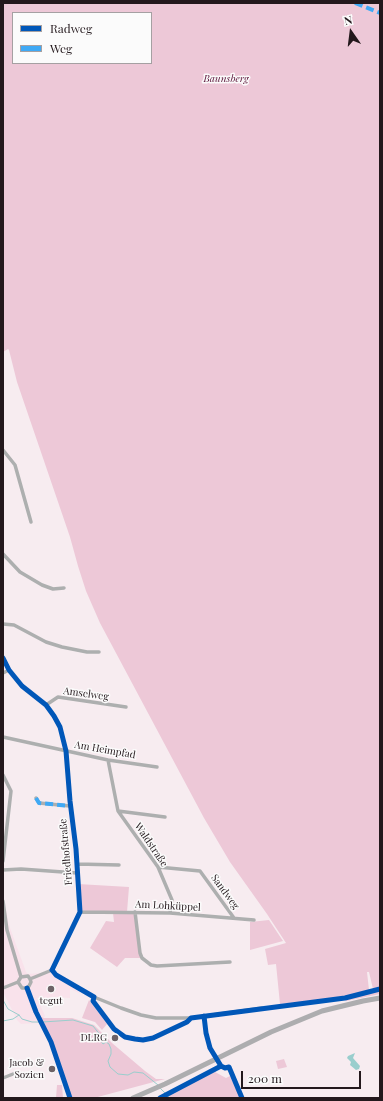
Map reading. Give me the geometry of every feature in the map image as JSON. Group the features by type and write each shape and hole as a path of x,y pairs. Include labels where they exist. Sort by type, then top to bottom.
{"main road":[{"path":"134,1098 154,1090 271,1032 322,1011 380,998"}],"street":[{"path":"3,450 15,465 31,522"},
{"path":"3,554 20,572 42,585 53,589 64,588"},
{"path":"3,624 14,625 46,642 62,647 87,652 99,652"},
{"name":"Friedhofstraße","path":"3,658 9,670 22,686 46,705 60,727 66,751 80,912"},
{"path":"3,673 9,670"},
{"name":"Amselweg","path":"46,705 58,698 126,707"},
{"name":"Am Heimpfad","path":"3,737 108,760 157,768"},
{"name":"Waldstraße","path":"108,760 118,811 158,867 172,900 170,913"},
{"path":"3,775 11,791 3,861"},
{"path":"36,798 39,803 70,806"},
{"name":"Waldstraße","path":"118,811 165,817"},
{"name":"Friedhofstraße","path":"77,864 119,865"},
{"name":"Sandweg","path":"158,867 200,871 234,918"},
{"path":"3,870 21,869 77,873"},
{"path":"3,901 7,930 21,977 18,982 3,988"},
{"path":"30,979 52,970 80,912"},
{"name":"Am Lohküppel","path":"80,912 170,913 254,920"},
{"path":"136,912 140,954 142,958 151,965 157,966 230,962"},
{"path":"52,970 56,975 94,997 141,1015 156,1018 191,1018 262,1008"},
{"path":"21,977 28,976 30,979"},
{"path":"27,988 31,982 30,979"},
{"path":"18,982 22,988 27,988"},
{"path":"27,988 38,1016 51,1042 70,1098"},
{"path":"94,997 93,1001 114,1029 125,1037 143,1040 153,1038 187,1022 191,1018"},
{"path":"3,1078 13,1074"}],"shaded area":[{"path":"3,896 9,925 26,972 28,974 53,972 68,982 81,994 70,989 70,998 37,998 45,1016 40,1023 21,1024 17,1020 3,992"}],"green space":[{"name":"Baunsberg","path":"3,3 380,3 380,989 373,989 369,972 367,972 369,990 344,997 280,1004 276,964 268,965 265,949 286,943 230,862 204,818 100,623 86,591 70,537 17,382 8,349 3,352"},
{"path":"78,884 129,887 127,912 135,912 142,958 125,958 117,967 90,948 106,921 114,922 113,913 80,912"},
{"path":"269,920 283,941 250,950 250,922"},
{"path":"380,990 380,994 346,1001 345,999"},
{"path":"89,1000 107,1024 102,1030 95,1022 82,1018"},
{"path":"38,1016 44,1018 72,1018 94,1025 112,1043 145,1071 156,1079 165,1079 94,1098 70,1098 51,1042"},
{"path":"284,1059 287,1067 278,1069 276,1061"},
{"path":"215,1072 226,1078 230,1076 240,1098 163,1098 172,1092"},
{"path":"57,1085 62,1085 63,1098 56,1098"}],"water":[{"path":"355,1053 353,1058 360,1066 359,1069 356,1070 350,1065 351,1062 347,1058"}],"waterway":[{"path":"3,1000 8,1009 19,1015 22,1019 32,1022 40,1022"},
{"path":"3,1021 13,1019 19,1015"},
{"path":"43,1022 73,1020 93,1026 101,1036 101,1041 103,1044 106,1042 109,1044 111,1049 111,1054 108,1061 110,1067 118,1074 128,1075 134,1072 143,1073 158,1085"},
{"path":"160,1088 170,1098"}],"marked path":[{"path":"355,3 380,13"},
{"path":"36,798 39,803 70,806"}],"cycle path":[{"path":"3,658 9,670 22,686 46,705 54,716 60,727 66,751 76,849 80,912 52,970"},
{"path":"52,970 56,975 94,997 93,1001 114,1029 125,1037 143,1040 153,1038 187,1022 191,1018 345,998 380,989"},
{"path":"27,988 36,1012 51,1042 70,1098"},
{"path":"204,1016 210,1048 221,1066 225,1068 229,1067 242,1098"},
{"path":"160,1098 221,1066"}],"place":[{"name":"tegut","path":"51,989"},
{"name":"DLRG","path":"115,1038"},
{"name":"Jacob & Sozien","path":"52,1069"}]}
